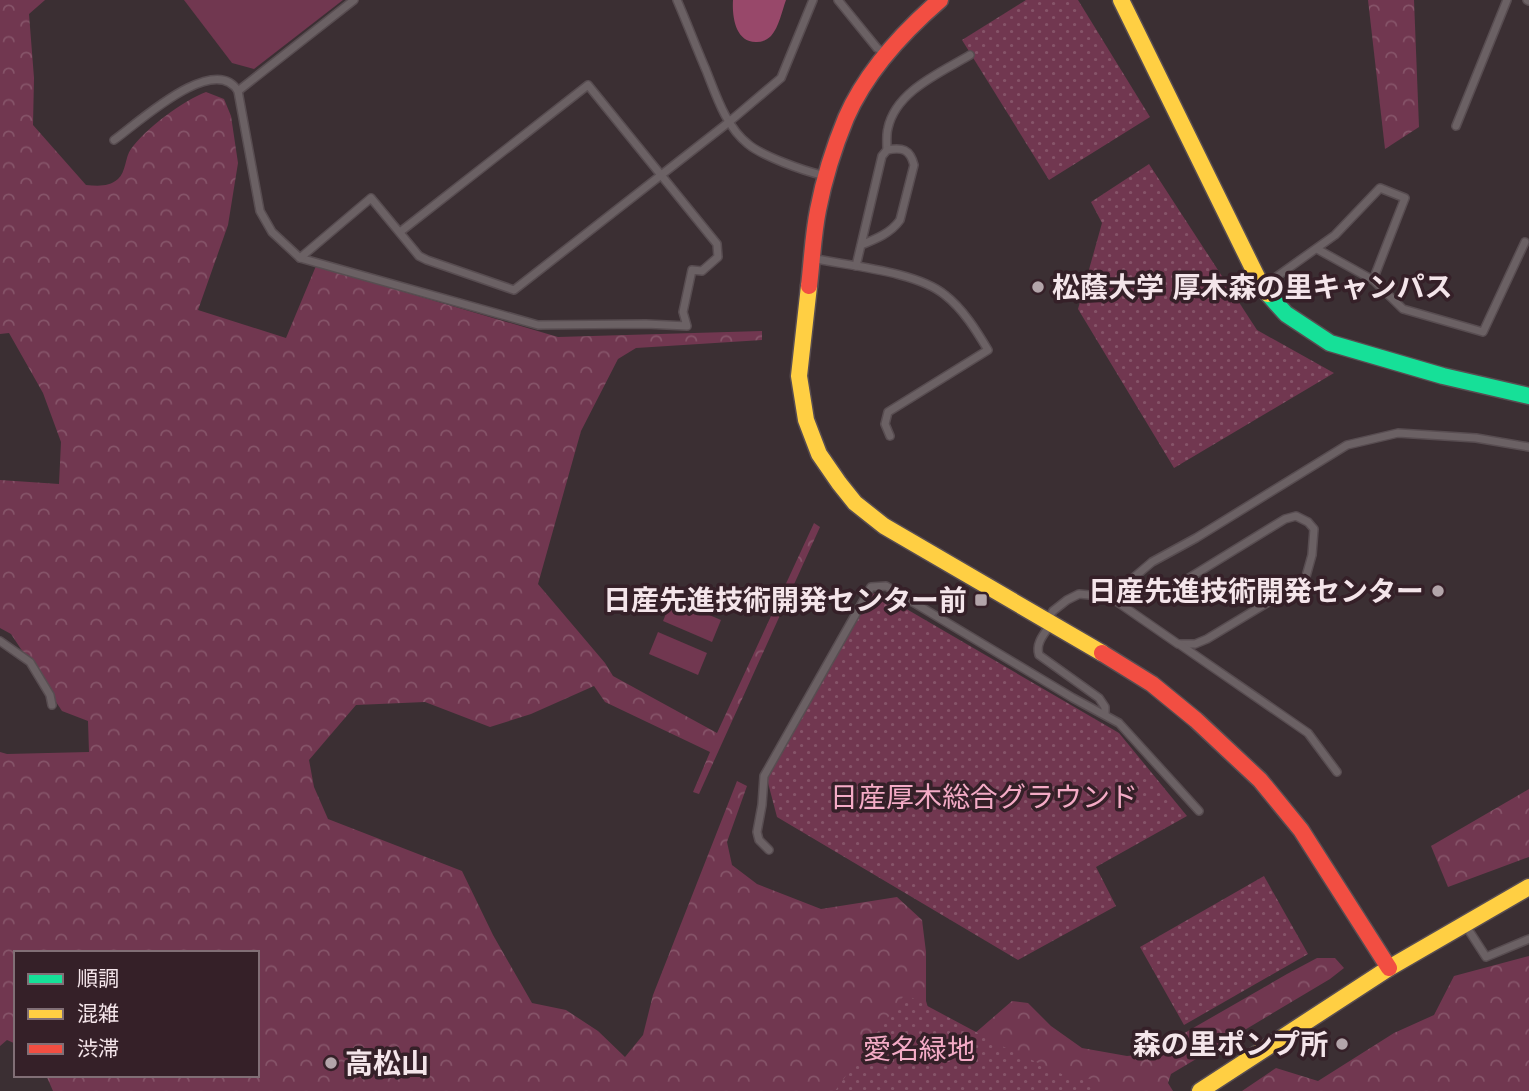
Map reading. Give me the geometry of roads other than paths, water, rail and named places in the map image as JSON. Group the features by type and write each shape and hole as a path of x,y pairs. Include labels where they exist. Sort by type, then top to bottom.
{"street":[{"path":"940,0 887,54 867,81 847,116 826,176 817,213 799,376 806,420 819,454 855,503 884,526 1152,684 1196,720 1260,780 1311,846 1389,968"},
{"path":"1121,0 1262,287 1286,314 1330,343 1443,376 1529,396"},
{"path":"1200,1091 1389,968 1528,889"}],"lane":[{"path":"238,91 354,0"},
{"path":"677,0 719,104 729,122 748,145 808,172 826,176"},
{"path":"300,258 371,198 419,256 514,290 729,122 781,78 813,0"},
{"path":"838,0 877,48 887,54"},
{"path":"1456,126 1507,0"},
{"path":"856,266 883,156 887,150 887,129 897,106 906,96 970,55"},
{"path":"114,140 182,89 204,81 220,79 233,83 238,91 260,211 272,232 300,258 538,325 687,326 683,312 692,270 702,271 718,257 717,244 588,85 400,232"},
{"path":"861,245 895,228 903,212 914,165 912,157 906,150 887,150"},
{"path":"1262,287 1335,235 1380,188 1405,198 1373,280"},
{"path":"1317,249 1373,280 1403,309 1483,332 1525,242"},
{"path":"812,258 921,281 944,294 974,326 988,350 888,412 885,424 890,436"},
{"path":"1110,597 1152,562 1347,445 1398,433 1476,438 1529,447"},
{"path":"1110,597 1128,589 1166,589 1184,581 1285,519 1296,516 1308,522 1314,530 1312,555 1305,579 1207,639 1195,644 1178,644"},
{"path":"769,850 759,840 757,832 764,776 871,587 886,586 1119,723 1199,811"},
{"path":"1105,714 1105,707 1098,698 1037,651 1054,611 1079,594 1110,597 1307,733 1338,772"},
{"path":"0,641 30,662 50,695 52,705"},
{"path":"1464,924 1486,957 1529,939"}],"place":[{"name":"松蔭大学 厚木森の里キャンパス","path":"1038,287"},
{"name":"日産先進技術開発センター","path":"1438,591"},
{"name":"日産先進技術開発センター前","path":"981,600"},
{"name":"森の里ポンプ所","path":"1342,1044"},
{"name":"高松山","path":"331,1063"}],"park label":[{"name":"日産厚木総合グラウンド","path":"984,797"},
{"name":"愛名緑地","path":"919,1049"}]}
